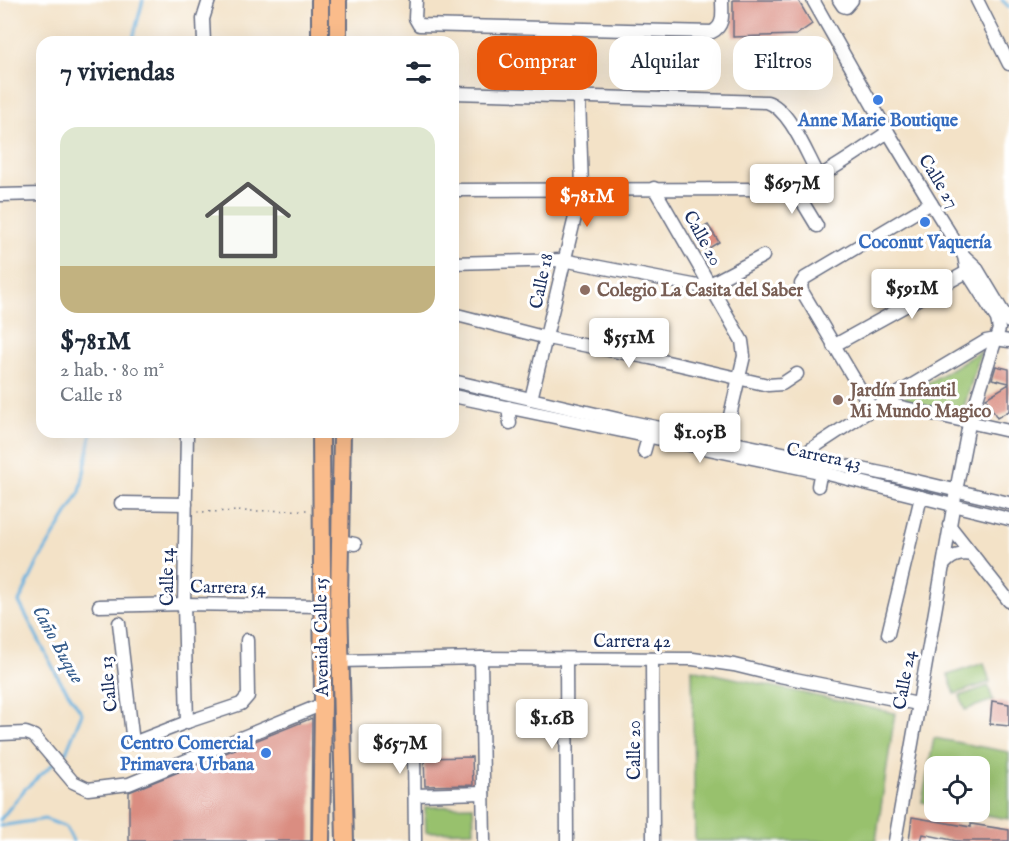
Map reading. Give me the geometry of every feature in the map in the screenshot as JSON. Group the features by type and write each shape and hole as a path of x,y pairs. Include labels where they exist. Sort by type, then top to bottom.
{"main road":[{"path":"320,0 320,36"},
{"path":"338,0 338,36"},
{"name":"Avenida Calle 15","path":"321,438 323,704 321,841"},
{"name":"Avenida Calle 15","path":"342,438 348,543 340,661 345,841"}],"street":[{"path":"204,36 203,19 209,0"},
{"path":"416,0 415,18 419,25 712,32 722,23 722,0"},
{"name":"Calle 27","path":"813,0 888,132 1004,323"},
{"path":"839,0 846,7 852,0"},
{"path":"977,0 1009,64"},
{"path":"459,93 767,102 777,106 786,116 819,176"},
{"name":"Calle 18","path":"531,399 582,188 579,97"},
{"path":"459,190 794,188 819,176 888,132"},
{"name":"Calle 20","path":"654,188 742,341 744,356 724,441"},
{"path":"794,188 817,226"},
{"path":"0,195 36,194"},
{"path":"931,202 805,278 801,284 802,291 833,346 877,406 1009,431"},
{"path":"459,263 563,260 688,286 708,285 763,256"},
{"path":"833,346 972,269"},
{"path":"459,316 547,338 650,358 768,385 782,384 797,374"},
{"name":"Calle 24","path":"895,841 949,525 969,424 996,339 1004,323"},
{"path":"799,457 877,406 986,341 1009,340"},
{"name":"Carrera 43","path":"459,382 531,399 650,432 724,441 799,457 821,467 954,506 1009,519"},
{"name":"Carrera 43","path":"459,397 650,432 821,467 956,490 1009,503"},
{"path":"508,407 510,423"},
{"path":"644,452 650,432"},
{"name":"Calle 14","path":"187,438 184,604 187,722"},
{"path":"818,486 821,467"},
{"path":"888,634 921,496"},
{"path":"121,503 185,508"},
{"path":"949,525 1009,601"},
{"path":"943,566 948,559 956,555 973,555"},
{"name":"Carrera 54","path":"99,606 184,604 321,606"},
{"name":"Calle 13","path":"119,623 132,742 187,722"},
{"path":"187,722 241,704 248,696 247,640"},
{"path":"482,658 484,841"},
{"name":"Carrera 42","path":"340,661 482,658 693,659 734,665 918,704"},
{"path":"566,659 567,841"},
{"name":"Calle 20","path":"652,659 652,841"},
{"path":"0,734 26,733 34,736 73,782 88,789 129,784 323,704"},
{"path":"415,841 414,750 421,742 427,743"},
{"path":"415,795 483,793"}],"path":[{"path":"185,508 322,509"}],"green space":[{"path":"981,351 960,420 896,402"},
{"path":"984,663 990,682 955,694 948,675"},
{"path":"692,669 895,713 876,841 695,841"},
{"path":"988,686 993,700 965,710 960,696"},
{"path":"934,738 1009,752 1009,819 990,816 990,756 931,756"},
{"path":"473,806 474,831 426,832 425,807"}],"building":[{"path":"733,0 798,0 812,24 796,35 733,36"},
{"path":"708,225 719,242 706,250 695,233"},
{"path":"996,366 1009,369 1009,383 992,379"},
{"path":"1009,384 1009,411 997,418 986,398"},
{"path":"992,701 1009,704 1009,726 990,724"},
{"name":"Centro Comercial Primavera Urbana","path":"312,718 311,841 129,841 129,792"},
{"path":"472,757 473,785 425,786 424,758"},
{"path":"912,817 924,819 924,822 942,822 971,827 971,824 1009,830 1009,841 957,841 923,834 921,841 909,841"}],"waterway":[{"name":"Caño Buque","path":"134,36 143,0"},
{"path":"1002,0 1009,7"},
{"name":"Caño Buque","path":"59,758 66,752 82,713 59,679 19,602 38,562 80,492 91,438"},
{"name":"Caño Buque","path":"0,820 25,789 54,763"},
{"name":"Caño Buque","path":"0,826 45,819 66,827 73,841"}],"place":[{"name":"Anne Marie Boutique","path":"878,100"},
{"name":"Coconut Vaquería","path":"925,222"},
{"name":"Colegio La Casita del Saber","path":"585,290"},
{"name":"Jardín Infantil Mi Mundo Magico","path":"838,400"},
{"name":"Centro Comercial Primavera Urbana","path":"266,753"}]}
